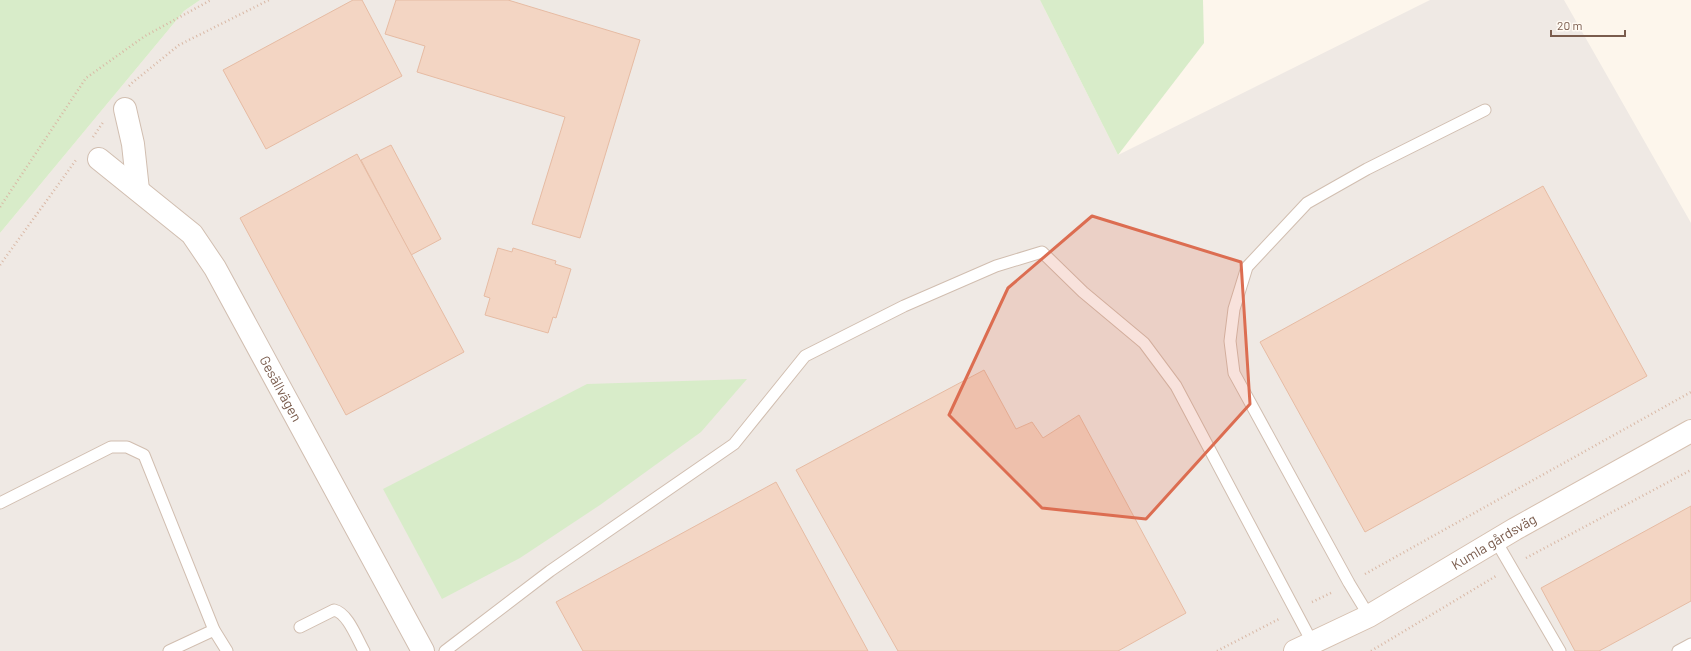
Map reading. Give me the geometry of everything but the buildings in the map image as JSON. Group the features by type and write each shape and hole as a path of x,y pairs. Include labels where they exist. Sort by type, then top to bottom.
{"street":[{"path":"126,99 138,190"},
{"name":"Gesällvägen","path":"100,159 192,234 215,268 423,651"},
{"name":"Kumla gårdsväg","path":"1304,646 1369,616 1496,541 1691,431"}],"lane":[{"path":"1369,616 1234,373 1230,341 1234,309 1248,267 1307,203 1367,169 1485,110"},
{"path":"445,651 550,571 734,444 805,356 904,306 996,266 1042,252 1083,292 1144,343 1176,386 1304,646"},
{"path":"0,503 111,447 127,447 144,455 214,630 227,651"},
{"path":"1496,541 1560,651"},
{"path":"300,627 334,610 339,611 345,616 364,651"},
{"path":"169,651 214,630"},
{"path":"1678,651 1691,644"}],"path":[{"path":"0,207 86,78 145,36 211,0"},
{"path":"126,99 132,82 180,45 269,0"},
{"path":"91,139 105,120"},
{"path":"0,265 77,158"},
{"path":"1308,605 1691,392"},
{"path":"1371,651 1530,555 1691,470"},
{"path":"1217,651 1280,619"}],"highlighted area":[{"path":"1092,216 1241,262 1250,404 1146,519 1042,508 949,415 1008,288"}],"shaded area":[{"path":"200,0 1040,0 1118,155 1430,0 1564,0 1691,223 1691,651 0,651 0,233 184,11"}],"green space":[{"path":"0,0 200,0 184,11 0,233"},
{"path":"1040,0 1203,0 1204,43 1118,155"},
{"path":"747,379 701,432 600,505 520,558 442,599 383,489 587,384"}]}
